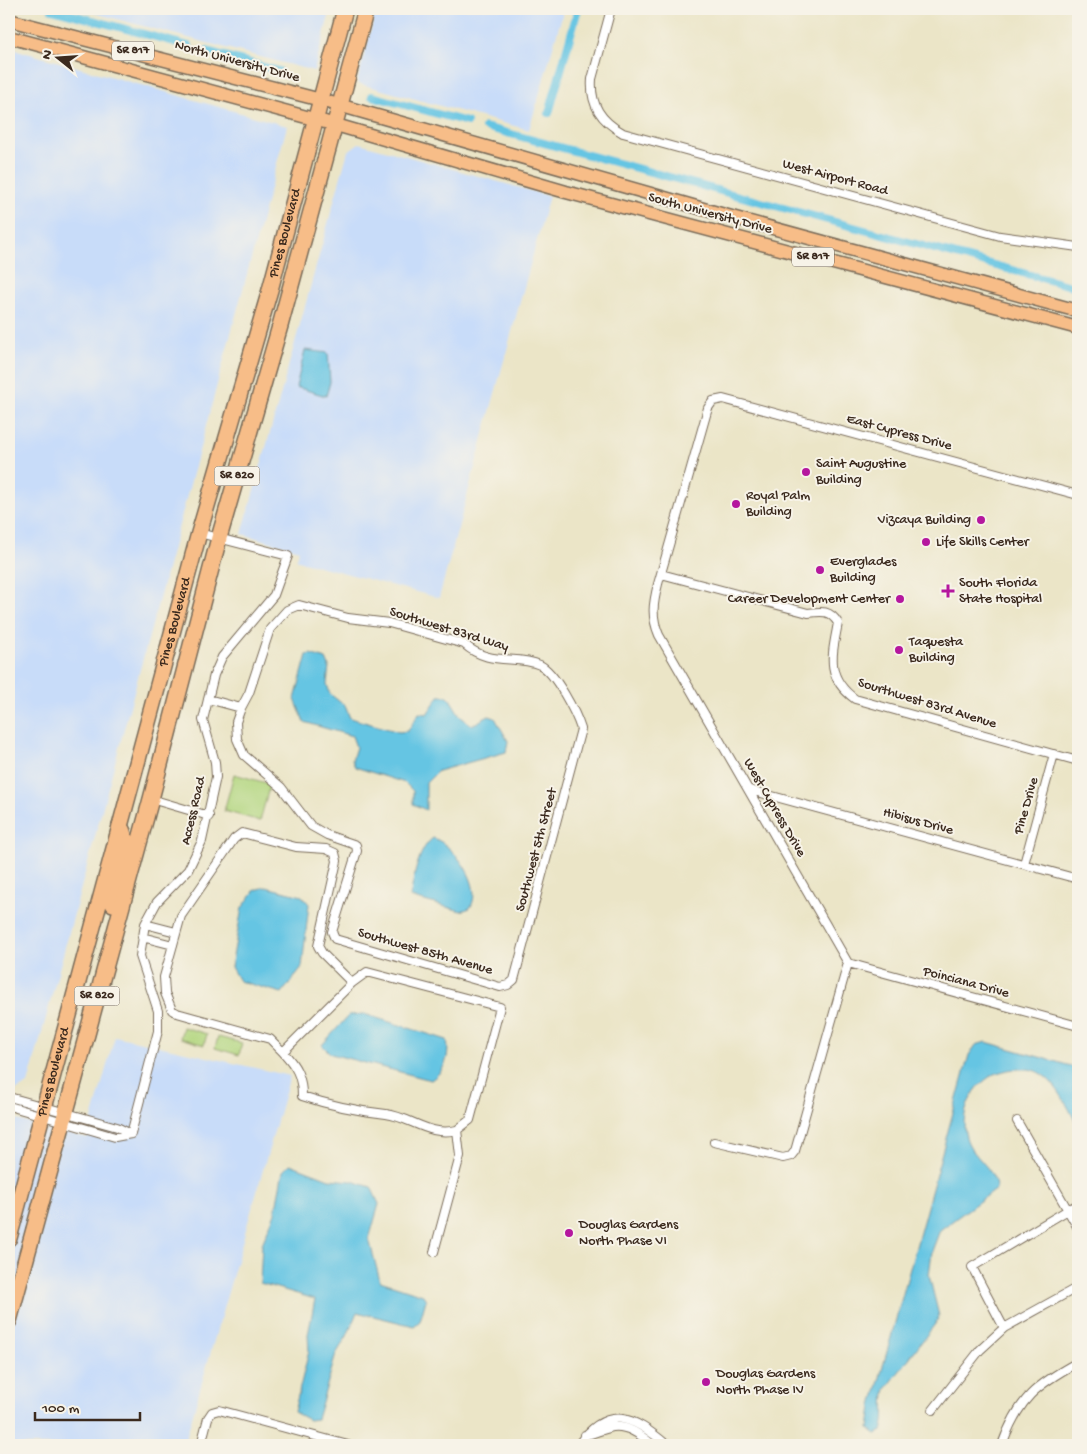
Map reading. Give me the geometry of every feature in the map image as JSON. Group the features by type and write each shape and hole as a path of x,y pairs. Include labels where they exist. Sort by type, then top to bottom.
{"highway":[{"name":"Pines Boulevard","path":"9,1238 199,533 270,290 345,9"},
{"name":"Pines Boulevard","path":"9,1321 151,799 219,538 342,106 366,9"},
{"path":"270,290 272,320 280,326"},
{"path":"255,414 251,401 266,348 268,334 266,329 260,325"},
{"path":"151,799 145,788 144,774 162,690 160,680"},
{"path":"111,945 109,932 114,898 126,844 125,833 120,826"}],"main road":[{"name":"North University Drive","path":"9,20 342,106"},
{"name":"SR 817","path":"9,37 336,125"},
{"name":"South University Drive","path":"342,106 728,216 1078,311"},
{"name":"South University Drive","path":"336,125 566,192 1078,328"}],"street":[{"name":"West Airport Road","path":"611,9 592,79 591,91 596,109 608,125 623,134 1000,236 1078,247"},
{"name":"East Cypress Drive","path":"713,401 723,399 1078,495"},
{"name":"West Cypress Drive","path":"713,401 708,408 661,574 652,614 659,635 848,963"},
{"path":"199,533 219,538"},
{"name":"Access Road","path":"131,1134 158,1031 158,1011 140,956 145,924 157,902 188,870 195,859 209,816 216,777 215,762 203,720 214,675 222,657 274,595 288,556 219,538"},
{"name":"Sourthwest 83rd Avenue","path":"661,574 808,613 828,612 838,624 832,648 832,665 841,686 855,699 1078,761"},
{"name":"Southwest 83rd Way","path":"241,708 249,692 270,628 288,610 299,604 348,618 388,623 464,644 474,653 505,661 524,661 539,665 549,670 578,718"},
{"path":"208,699 241,708"},
{"name":"Southwest 85th Avenue","path":"241,708 236,722 237,739 244,755 281,787 311,826 327,835 356,845 357,851 332,932 335,939 500,986 508,985"},
{"name":"Southwest 5th Street","path":"508,985 514,980 556,826 581,729 578,718"},
{"name":"Pine Drive","path":"1024,864 1054,754"},
{"name":"Hibisus Drive","path":"750,790 1078,879"},
{"path":"151,799 209,816"},
{"path":"284,1052 360,975 373,973 500,1007 470,1120 457,1130 429,1130 385,1114 352,1110 302,1096 302,1086 296,1066 270,1039 177,1013 172,1010 165,993 164,977 176,932 188,903 238,834 246,834 307,849 326,849 335,853 337,861 318,946 322,954 352,983"},
{"path":"145,924 176,932"},
{"path":"142,937 173,945"},
{"path":"714,1142 783,1158 791,1156 795,1152 848,963"},
{"name":"Poinciana Drive","path":"848,963 1078,1026"},
{"path":"9,1097 63,1118"},
{"path":"9,1106 44,1112"},
{"name":"Pines Boulevard","path":"63,1118 115,1137 131,1134"},
{"path":"1017,1121 1078,1228"},
{"path":"434,1252 460,1156 457,1130"},
{"path":"1004,1328 972,1267 1078,1204"},
{"path":"933,1410 980,1350 1004,1328 1078,1287"},
{"path":"1002,1445 1010,1424 1030,1393 1050,1377 1078,1362"},
{"path":"200,1445 208,1418 212,1412 219,1410 348,1445"},
{"path":"578,1445 585,1435 615,1423 630,1420 642,1426 667,1445"},
{"path":"615,1423 632,1431 653,1445"}],"shaded area":[{"path":"79,9 331,9 314,71"},
{"path":"376,9 564,9 529,130 357,83"},
{"path":"9,48 287,126 28,1084 15,1091 9,1089"},
{"path":"359,143 549,196 439,598 296,560 299,550 242,534 348,151"},
{"path":"115,1036 290,1076 184,1445 9,1445 9,1118 87,1138"}],"green space":[{"path":"234,774 270,784 260,821 224,811"},
{"path":"183,1027 207,1034 204,1045 180,1038"},
{"path":"218,1037 242,1043 239,1055 215,1048"}],"water":[{"path":"305,350 328,353 330,382 326,396 296,387"},
{"path":"310,654 326,659 329,666 327,684 330,694 345,706 350,718 399,732 408,731 419,713 427,714 439,696 448,696 461,717 472,725 489,716 495,718 508,741 506,752 438,771 426,783 426,810 413,804 413,791 405,783 355,767 352,760 356,747 352,736 304,722 295,699 307,655"},
{"path":"433,838 449,848 465,867 473,889 474,899 470,908 461,911 410,897 420,857"},
{"path":"266,887 302,896 309,904 302,967 282,993 239,981 231,967 242,908 255,890"},
{"path":"364,1014 447,1040 448,1052 443,1068 431,1080 331,1054 322,1045 349,1015"},
{"path":"986,1042 1078,1068 1078,1127 1064,1099 1050,1081 1042,1074 1033,1070 1011,1069 994,1074 985,1080 971,1096 965,1117 966,1137 973,1151 992,1175 996,1189 940,1230 932,1251 929,1275 939,1316 886,1389 882,1431 876,1434 869,1429 872,1406 969,1055 976,1045"},
{"path":"290,1164 329,1179 352,1181 371,1187 379,1204 369,1239 380,1281 423,1295 426,1300 420,1321 414,1326 357,1312 347,1336 336,1354 317,1419 309,1420 294,1412 309,1351 308,1335 315,1299 260,1283 262,1244 275,1213 283,1171"}],"waterway":[{"path":"52,9 189,46"},
{"path":"549,113 578,9"},
{"path":"207,51 279,71"},
{"path":"372,96 467,122"},
{"path":"485,127 1078,288"}],"place":[{"name":"Saint Augustine Building","path":"806,472"},
{"name":"Royal Palm Building","path":"736,504"},
{"name":"Vizcaya Building","path":"981,520"},
{"name":"Life Skills Center","path":"926,542"},
{"name":"Everglades Building","path":"820,570"},
{"name":"South Florida State Hospital","path":"948,591"},
{"name":"Career Development Center","path":"900,599"},
{"name":"Taquesta Building","path":"899,650"},
{"name":"Douglas Gardens North Phase VI","path":"569,1233"},
{"name":"Douglas Gardens North Phase IV","path":"706,1382"}]}
